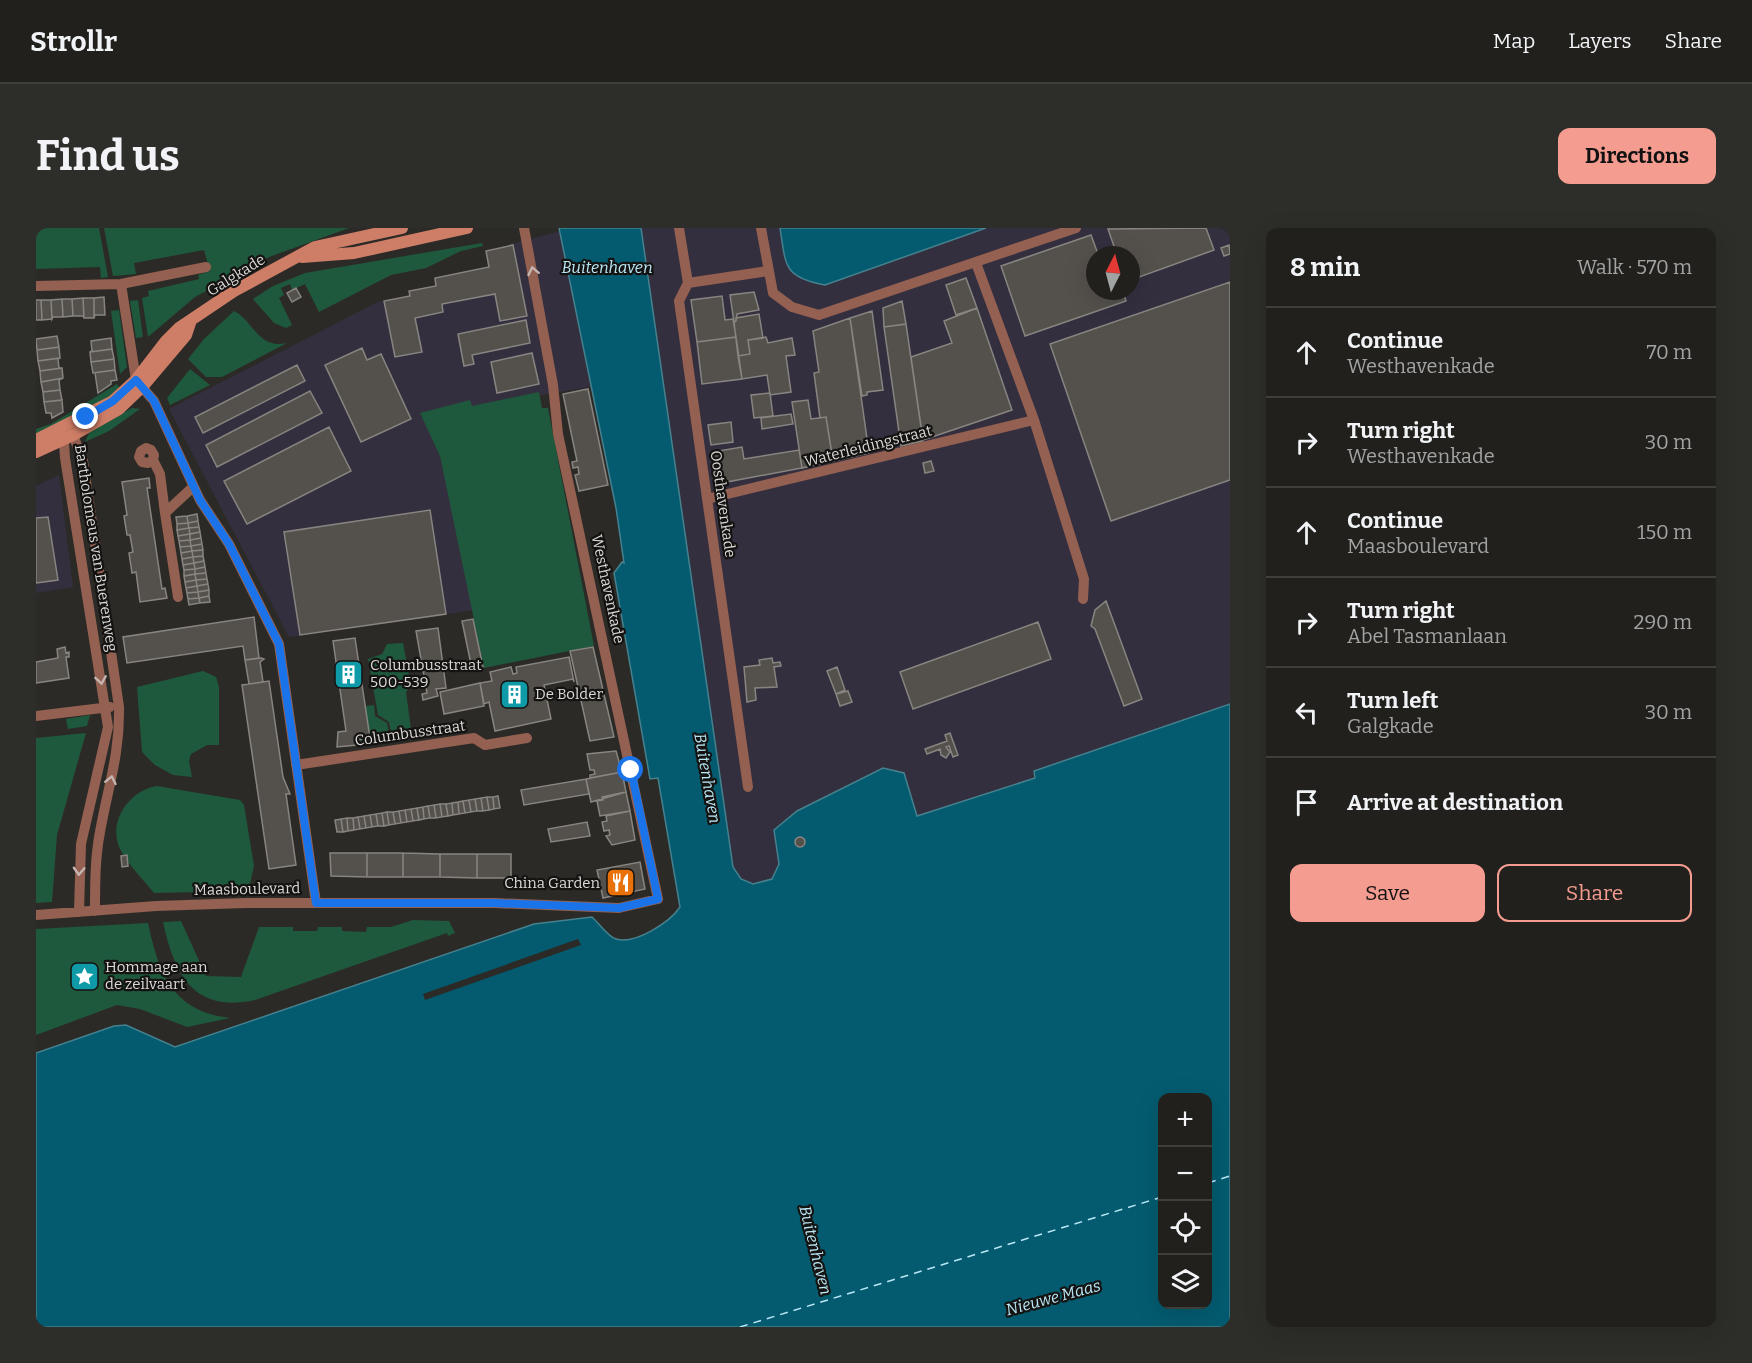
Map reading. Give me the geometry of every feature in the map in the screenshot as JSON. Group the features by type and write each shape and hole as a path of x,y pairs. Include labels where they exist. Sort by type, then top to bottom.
{"main road":[{"name":"Galgkade","path":"67,434 139,384 166,341 178,328 190,323 234,291 301,258 315,248 402,228"},
{"name":"Galgkade","path":"301,258 354,253 467,228"},
{"path":"36,440 67,434"},
{"path":"36,452 67,434"}],"street":[{"name":"Westhavenkade","path":"524,228 554,385 558,434 658,899 619,908 602,907"},
{"name":"Oosthavenkade","path":"679,228 688,283 679,301 748,787"},
{"path":"761,228 773,292 792,307 819,315 1076,228"},
{"path":"976,263 1034,420 1084,579 1083,599"},
{"path":"36,286 121,284 206,267"},
{"path":"688,283 768,271"},
{"path":"121,284 139,384 162,417 194,487 229,544 279,644 316,903"},
{"name":"Waterleidingstraat","path":"707,499 884,459 1034,420"},
{"name":"Bartholomeus van Buerenweg","path":"67,434 108,727 106,744 81,844 79,912"},
{"name":"Bartholomeus van Buerenweg","path":"67,434 83,461 119,707 119,742 100,832 95,872 95,911"},
{"path":"153,460 160,474 178,597"},
{"path":"165,513 194,487"},
{"path":"36,716 119,707"},
{"name":"Columbusstraat","path":"296,765 474,738 485,745 526,738"},
{"name":"Maasboulevard","path":"36,915 156,906 316,903 494,903 602,907"}],"shaded area":[{"path":"572,228 1230,228 1230,733 724,914 635,379 433,414 475,610 289,637 169,409 378,302 409,296 409,291 436,286 435,278 489,267 486,251"},
{"path":"59,475 73,587 36,593 36,486"}],"green space":[{"path":"36,228 99,228 108,277 101,278 100,267 36,269"},
{"path":"104,228 349,228 269,257 195,297 148,337 142,298 149,296 148,291 199,279 198,275 210,271 204,250 134,263 136,274 113,276"},
{"path":"482,243 483,246 461,251 426,268 391,275 319,312 305,284 292,290 290,284 281,288 284,295 279,298 292,325 286,328 274,323 253,299 273,286 305,273"},
{"path":"138,300 143,337 136,338 130,301"},
{"path":"119,310 127,367 120,374 111,311"},
{"path":"234,311 247,321 263,339 277,344 287,343 222,377 206,377 188,359 204,339"},
{"path":"190,369 210,385 170,405 167,398"},
{"path":"117,384 121,390 105,402 36,437 36,429 51,424"},
{"path":"539,392 542,408 548,408 594,646 484,668 440,456 420,413 470,400 472,406"},
{"path":"132,408 140,409 109,431 85,442 90,431"},
{"path":"403,643 411,686 406,692 412,736 392,739 389,722 378,715 368,659 382,654 387,644"},
{"path":"203,671 216,677 219,687 219,745 207,745 191,754 189,761 192,777 173,775 155,765 142,752 137,687"},
{"path":"374,705 375,716 387,723 390,740 360,744 365,706"},
{"path":"90,715 87,726 68,729 66,719"},
{"path":"86,733 57,835 52,902 36,903 36,738"},
{"path":"157,786 240,800 244,805 254,866 250,884 242,891 154,893 123,855 116,828 130,800 147,789"},
{"path":"413,920 449,921 455,933 448,936 447,933 255,1000 234,1003 216,1001 202,995 190,985 173,958 163,922 181,921 206,976 241,977 259,927 293,927 293,931 317,931 318,927 342,927 342,931 366,932 367,927 391,927"},
{"path":"148,923 157,958 171,987 194,1007 210,1014 230,1018 187,1027 140,1009 117,1005 36,1035 36,929"}],"water":[{"path":"559,228 641,228 733,867 741,879 753,884 772,879 779,864 774,830 797,811 883,768 904,773 917,816 1035,778 1034,771 1230,704 1230,1327 36,1327 36,1053 114,1026 126,1025 175,1047 534,924 592,917 610,936 616,939 633,939 660,925 680,907 658,778 650,779 614,573 622,562 624,563 616,508"},
{"path":"780,228 986,228 825,285 801,278 789,268"}],"pier":[{"path":"578,939 581,945 425,1000 423,994"}],"building":[{"path":"1206,228 1214,250 1140,277 1140,246 1114,246 1108,229"},
{"path":"1091,235 1095,246 1086,246 1086,300 1126,301 1025,336 1001,266"},
{"path":"513,245 527,316 500,321 495,294 442,304 443,312 415,318 422,352 395,357 384,301 410,296 409,291 436,286 435,278 489,267 486,251"},
{"path":"1229,245 1230,254 1224,256 1221,248"},
{"path":"966,278 977,308 956,315 946,285"},
{"path":"1230,282 1230,480 1111,521 1050,344"},
{"path":"296,288 301,297 292,302 287,293"},
{"path":"754,292 759,310 737,314 734,322 730,295"},
{"path":"722,296 725,320 733,319 736,337 697,342 691,300"},
{"path":"104,297 105,315 95,315 94,318 94,298"},
{"path":"83,298 84,318 73,316 72,299"},
{"path":"83,298 94,298 94,318 84,318"},
{"path":"62,299 72,299 73,316 63,317"},
{"path":"62,299 63,317 52,319 51,300"},
{"path":"36,300 41,300 42,320 36,320"},
{"path":"41,300 51,300 52,319 42,320"},
{"path":"902,301 906,324 884,327 883,308"},
{"path":"977,308 1012,410 923,440 911,357 952,343 944,321"},
{"path":"872,311 883,390 867,392 867,395 862,396 850,318"},
{"path":"759,314 763,338 748,340 750,354 738,356 734,322 736,318"},
{"path":"850,318 869,453 833,461 826,417 820,418 814,373 819,372 813,331"},
{"path":"526,320 530,343 472,355 474,364 464,366 458,334"},
{"path":"906,324 923,441 901,446 884,327"},
{"path":"57,336 59,347 37,350 36,339"},
{"path":"736,337 742,379 702,384 697,342"},
{"path":"766,337 768,343 792,338 795,355 786,356 791,392 770,395 767,375 742,379 738,356 750,354 748,340"},
{"path":"111,338 112,349 90,352 92,351 91,341"},
{"path":"59,347 60,358 38,361 37,350"},
{"path":"362,348 367,360 381,354 411,419 361,442 325,365"},
{"path":"112,349 114,359 91,362 90,352"},
{"path":"532,353 539,384 497,393 491,362"},
{"path":"60,358 58,359 59,368 62,368 40,371 38,361"},
{"path":"114,359 115,370 93,373 91,362"},
{"path":"297,365 305,381 203,433 195,417"},
{"path":"62,368 63,378 41,382 40,371"},
{"path":"115,370 117,380 111,381 111,384 98,393 95,373 93,373"},
{"path":"63,378 59,380 60,390 43,392 41,382"},
{"path":"588,389 608,485 579,491 575,475 579,474 578,467 573,468 572,462 577,461 563,394"},
{"path":"60,390 62,400 44,402 43,392"},
{"path":"310,391 322,413 217,467 206,445"},
{"path":"770,393 773,416 754,418 751,395"},
{"path":"62,400 63,412 52,418 51,413 46,413 44,402"},
{"path":"808,400 811,419 826,417 833,461 802,468 792,402"},
{"path":"791,414 793,424 762,429 761,418"},
{"path":"731,422 733,442 711,445 708,425"},
{"path":"329,427 351,471 247,524 224,481"},
{"path":"742,447 744,459 799,450 802,468 716,484 712,452"},
{"path":"931,461 934,471 925,473 923,463"},
{"path":"149,478 150,488 147,488 162,589 165,588 167,598 140,602 136,572 132,573 129,553 133,552 124,516 127,515 122,482"},
{"path":"430,510 446,614 300,635 284,532"},
{"path":"197,514 198,521 188,523 187,516"},
{"path":"187,516 188,523 177,524 176,517"},
{"path":"48,517 58,580 36,583 36,518"},
{"path":"198,521 199,527 189,528 188,523"},
{"path":"188,523 189,528 177,530 177,524"},
{"path":"199,527 200,532 190,534 189,528"},
{"path":"189,528 190,534 178,536 177,530"},
{"path":"200,532 201,538 190,540 190,534"},
{"path":"190,534 190,540 179,541 178,536"},
{"path":"201,538 202,544 191,546 190,540"},
{"path":"190,540 191,546 180,547 179,541"},
{"path":"202,544 203,550 192,551 191,546"},
{"path":"191,546 192,551 181,553 180,547"},
{"path":"203,550 203,556 193,557 192,551"},
{"path":"192,551 193,557 182,559 181,553"},
{"path":"203,556 204,561 194,563 193,557"},
{"path":"193,557 194,563 183,565 182,559"},
{"path":"204,561 205,567 195,569 194,563"},
{"path":"194,563 195,569 184,570 183,565"},
{"path":"205,567 206,573 195,574 195,569"},
{"path":"195,569 195,574 184,576 184,570"},
{"path":"206,573 207,579 196,580 195,574"},
{"path":"195,574 196,580 185,582 184,576"},
{"path":"207,579 208,584 197,586 196,580"},
{"path":"196,580 197,586 186,588 185,582"},
{"path":"208,584 209,590 198,592 197,586"},
{"path":"197,586 198,592 187,593 186,588"},
{"path":"209,590 209,596 199,598 198,592"},
{"path":"198,592 199,598 188,599 187,593"},
{"path":"209,596 210,602 200,603 199,598"},
{"path":"199,598 200,603 189,605 188,599"},
{"path":"1106,601 1142,699 1124,706 1095,629 1091,626 1095,610"},
{"path":"254,617 259,658 245,660 243,646 127,663 123,637"},
{"path":"473,619 483,667 472,669 462,621"},
{"path":"1038,622 1051,659 913,709 900,672"},
{"path":"438,628 446,688 436,689 438,696 423,700 422,694 427,693 416,631"},
{"name":"Columbusstraat 500-539","path":"355,638 370,738 357,740 357,745 337,747 338,732 346,731 333,641"},
{"path":"65,647 66,653 69,652 69,657 66,657 69,678 36,683 36,662 58,658 57,649"},
{"path":"593,647 614,737 590,741 570,651"},
{"name":"De Bolder","path":"569,657 574,682 573,679 544,685 551,719 495,731 489,702 484,704 480,683 492,681 490,672 511,667 513,674 517,673 516,667"},
{"path":"772,658 773,663 780,662 781,666 774,667 777,687 755,688 756,700 747,702 744,667 760,665 759,660"},
{"path":"264,659 260,662 263,682 249,684 245,660"},
{"path":"837,667 845,690 836,694 827,671"},
{"path":"269,681 283,777 290,794 286,794 296,865 269,869 242,685"},
{"path":"480,683 484,706 444,714 440,692"},
{"path":"848,691 852,702 840,706 836,694"},
{"path":"950,733 958,755 953,757 949,746 946,747 950,752 946,758 941,755 940,749 927,754 925,749 947,741 945,735"},
{"path":"616,751 622,772 590,778 590,775 595,774 594,770 590,770 587,754"},
{"path":"622,772 626,792 591,802 586,779"},
{"path":"586,779 589,794 524,805 521,790"},
{"path":"626,792 630,811 600,816 597,801 603,800 602,797"},
{"path":"498,796 500,808 494,809 493,797"},
{"path":"487,797 493,797 494,809 489,810"},
{"path":"487,797 489,810 483,811 481,798"},
{"path":"481,798 483,811 477,811 475,799"},
{"path":"475,799 477,811 471,812 469,800"},
{"path":"469,800 471,812 465,813 463,801"},
{"path":"463,801 465,813 459,814 458,802"},
{"path":"458,802 459,814 453,815 452,803"},
{"path":"452,803 453,815 448,816 446,804"},
{"path":"440,804 442,817 436,818 434,805"},
{"path":"440,804 446,804 448,816 442,817"},
{"path":"434,805 436,818 430,818 428,806"},
{"path":"428,806 430,818 424,819 423,807"},
{"path":"423,807 424,819 419,820 417,808"},
{"path":"417,808 419,820 413,821 411,809"},
{"path":"411,809 413,821 407,822 405,810"},
{"path":"405,810 407,822 401,823 399,811"},
{"path":"399,811 401,823 395,824 393,812"},
{"path":"630,811 635,840 612,845 606,836 610,835 609,830 604,831 602,822 607,821 606,816"},
{"path":"387,812 393,812 395,824 389,825"},
{"path":"387,812 389,825 384,826 382,813"},
{"path":"382,813 384,826 378,826 376,814"},
{"path":"376,814 378,826 372,827 370,815"},
{"path":"370,815 372,827 366,828 364,816"},
{"path":"364,816 366,828 360,829 358,817"},
{"path":"358,817 360,829 354,830 353,818"},
{"path":"347,818 348,831 343,832 341,819"},
{"path":"347,818 353,818 354,830 348,831"},
{"path":"341,819 343,832 337,832 335,820"},
{"path":"587,822 590,836 551,842 548,829"},
{"path":"800,837 805,842 800,847 795,842"},
{"path":"330,853 367,853 367,877 331,876"},
{"path":"367,853 403,853 403,877 367,877"},
{"path":"403,853 440,854 440,877 403,877"},
{"path":"440,854 477,854 477,878 440,877"},
{"path":"477,854 511,854 511,878 477,878"},
{"path":"127,855 128,866 122,867 121,856"},
{"path":"640,862 645,889 603,898 597,870"}],"ferry route":[{"path":"1212,1182 1230,1176"},
{"path":"740,1327 1158,1198"}],"place":[{"name":"Columbusstraat 500-539","path":"349,674"},
{"name":"De Bolder","path":"514,694"},
{"name":"China Garden","path":"621,883"},
{"name":"Hommage aan de zeilvaart","path":"84,976"}],"route":[{"path":"86,417 113,401 136,380 154,401 200,500 229,544 279,644 316,903 494,903 619,908 658,899 631,770"}],"water label":[{"name":"Buitenhaven","path":"607,267"},
{"name":"Buitenhaven","path":"708,778"},
{"name":"Buitenhaven","path":"816,1250"},
{"name":"Nieuwe Maas","path":"1053,1297"}]}
